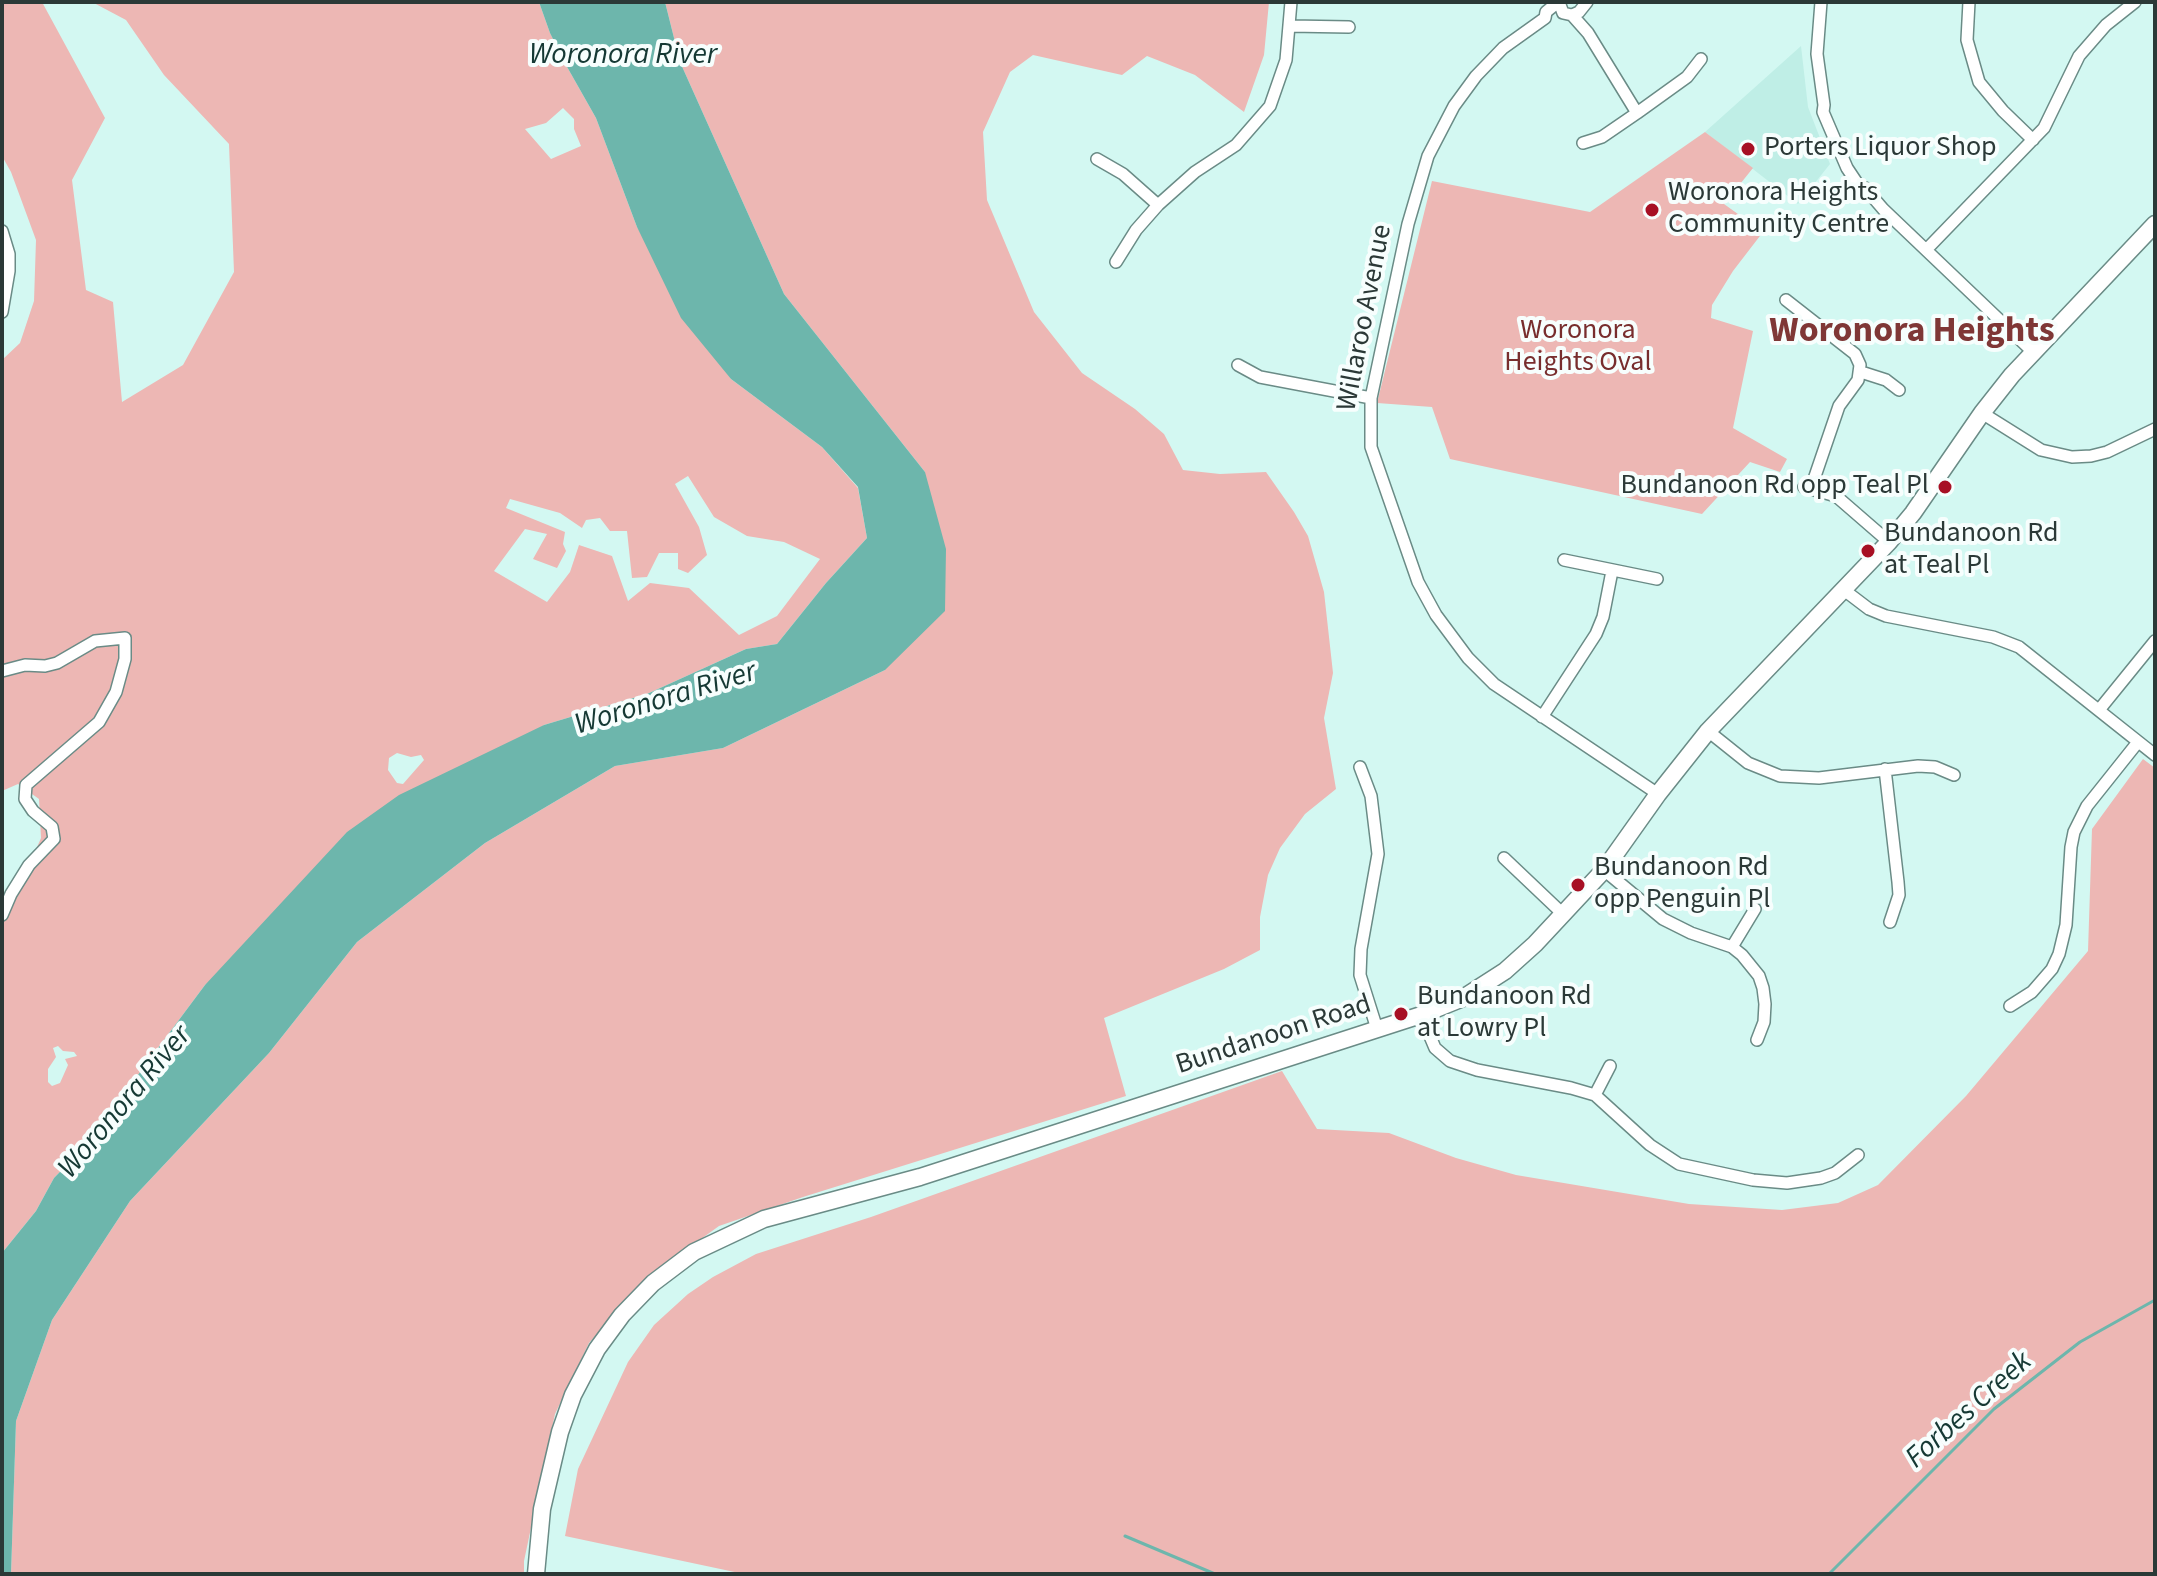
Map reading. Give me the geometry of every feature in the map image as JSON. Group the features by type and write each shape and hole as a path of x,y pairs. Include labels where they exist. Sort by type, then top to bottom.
{"street":[{"path":"1116,262 1127,242 1158,205 1195,172 1236,145 1270,106 1283,76 1291,2"},
{"path":"1559,2 1561,10 1578,8 1588,33 1637,113"},
{"name":"Willaroo Avenue","path":"1559,2 1546,12 1545,18 1503,48 1476,76 1454,106 1428,156 1408,224 1371,398 1370,432 1376,463 1413,570 1426,598 1456,644 1481,672 1542,717 1658,794"},
{"path":"1821,2 1817,54 1824,105 1865,188 2033,352"},
{"path":"1969,2 1967,40 1979,82 2033,140"},
{"path":"1926,250 2033,140 2051,118 2079,56 2106,25 2135,2"},
{"name":"Willaroo Avenue","path":"1545,18 1550,20 1578,8"},
{"path":"1290,26 1349,27"},
{"path":"1583,143 1602,137 1637,113 1687,77 1701,59"},
{"path":"1097,159 1123,174 1158,205"},
{"name":"Bundanoon Road","path":"536,1574 538,1529 553,1457 565,1413 585,1370 609,1332 634,1302 653,1283 694,1252 764,1219 920,1177 1421,1015 1463,998 1492,981 1520,958 1604,870 1708,731 1889,542 1942,473 1982,413 2033,352 2155,224"},
{"path":"2,231 9,254 2,312"},
{"path":"1786,300 1855,354 1861,372"},
{"path":"1238,365 1260,377 1371,398"},
{"path":"1861,372 1886,380 1899,390"},
{"path":"1861,372 1839,406 1807,488 1836,496 1889,542"},
{"path":"1982,413 2041,450 2072,457 2107,452 2155,429"},
{"path":"1564,560 1657,579"},
{"path":"1542,717 1596,634 1603,617 1612,571"},
{"path":"1844,590 1869,609 1886,616 1993,637 2019,647 2155,755"},
{"path":"2,671 25,665 57,663 95,641 125,638 125,659 116,692 99,722 26,785 25,799 33,811 52,827 54,839 29,865 2,915"},
{"path":"2099,710 2155,641"},
{"path":"1708,731 1748,763 1780,776 1819,778 1918,766 1935,767 1954,775"},
{"path":"2010,1006 2032,992 2052,969 2066,925 2074,832 2087,806 2138,742"},
{"path":"1360,767 1371,796 1378,854 1361,949 1360,975 1377,1029"},
{"path":"1885,769 1899,895 1890,922"},
{"path":"1504,858 1564,915"},
{"path":"1604,870 1663,919 1732,947 1752,966 1763,988 1765,1004 1764,1022 1757,1040"},
{"path":"1732,947 1755,909"},
{"path":"1421,1015 1435,1048 1450,1061 1477,1070 1595,1095 1662,1154 1692,1167 1753,1180 1787,1183 1835,1173 1858,1155"},
{"path":"1595,1095 1610,1066"}],"shaded area":[{"path":"1801,46 1808,107 1830,164 1798,204 1705,132"}],"green space":[{"path":"2,2 42,2 105,118 72,180 86,290 113,302 122,402 183,365 234,272 229,144 164,75 126,20 92,2 539,2 550,33 596,118 637,227 731,379 822,447 858,488 867,538 777,644 746,649 647,694 544,725 205,985 85,1146 54,1178 36,1211 2,1253 2,916 13,903 41,838 39,799 18,784 2,791 2,360 20,343 34,301 36,240 2,156","holes":["563,108 574,119 574,129 581,146 551,159 525,129 546,123","688,476 714,517 747,536 784,542 820,559 777,616 739,635 689,588 650,583 628,601 612,556 579,545 570,572 547,602 494,571 525,529 547,534 533,559 557,568 566,551 563,544 565,532 506,508 510,499 560,513 582,528 586,520 600,518 610,531 627,531 632,578 647,577 659,553 678,553 678,569 688,573 707,555 699,527 675,484","397,753 411,757 421,755 424,760 403,784 397,783 388,770 389,758","58,1046 77,1056 65,1059 68,1065 60,1083 52,1086 48,1082 48,1069 56,1057 53,1048"]},
{"path":"665,2 1269,2 1264,55 1244,112 1195,75 1147,56 1122,75 1033,55 1010,72 983,132 987,200 1034,312 1082,373 1135,409 1164,434 1183,470 1220,474 1266,472 1294,512 1308,536 1324,592 1333,673 1324,718 1336,789 1305,814 1280,848 1268,875 1260,917 1260,950 1224,969 1104,1018 1126,1096 719,1226 647,1278 589,1343 555,1414 524,1561 524,1574 11,1574 16,1421 52,1320 130,1201 269,1053 357,942 485,843 615,766 723,748 885,670 925,472 784,294 680,62"},
{"name":"Woronora Heights Oval","path":"1705,132 1753,168 1724,204 1763,232 1712,305 1711,318 1753,331 1733,428 1787,459 1780,472 1750,462 1702,514 1450,459 1432,407 1377,403 1432,181 1590,212"},
{"path":"2143,759 2155,768 2155,1574 744,1574 565,1536 578,1469 628,1362 654,1325 688,1294 713,1277 756,1254 871,1217 1282,1071 1317,1129 1389,1133 1456,1158 1516,1175 1689,1204 1782,1210 1838,1203 1878,1185 1966,1096 2088,951 2092,829"}],"water":[{"name":"Woronora River","path":"539,2 665,2 680,62 784,294 925,472 946,549 945,611 885,670 723,748 615,766 485,843 357,942 269,1053 130,1201 52,1320 16,1421 11,1574 2,1574 2,1253 36,1211 54,1178 85,1146 205,985 347,832 399,795 544,725 647,694 746,649 777,644 867,538 858,487 822,447 731,379 681,318 637,227 596,118 550,33"}],"waterway":[{"name":"Forbes Creek","path":"1829,1574 1994,1409 2080,1342 2155,1300"},
{"name":"Forbes Creek","path":"1125,1536 1215,1574"}],"place":[{"name":"Porters Liquor Shop","path":"1748,149"},
{"name":"Woronora Heights Community Centre","path":"1652,210"},
{"name":"Bundanoon Rd opp Teal Pl","path":"1945,487"},
{"name":"Bundanoon Rd at Teal Pl","path":"1868,551"},
{"name":"Bundanoon Rd opp Penguin Pl","path":"1578,885"},
{"name":"Bundanoon Rd at Lowry Pl","path":"1401,1014"}],"district":[{"name":"Woronora Heights","path":"1912,333"}]}
